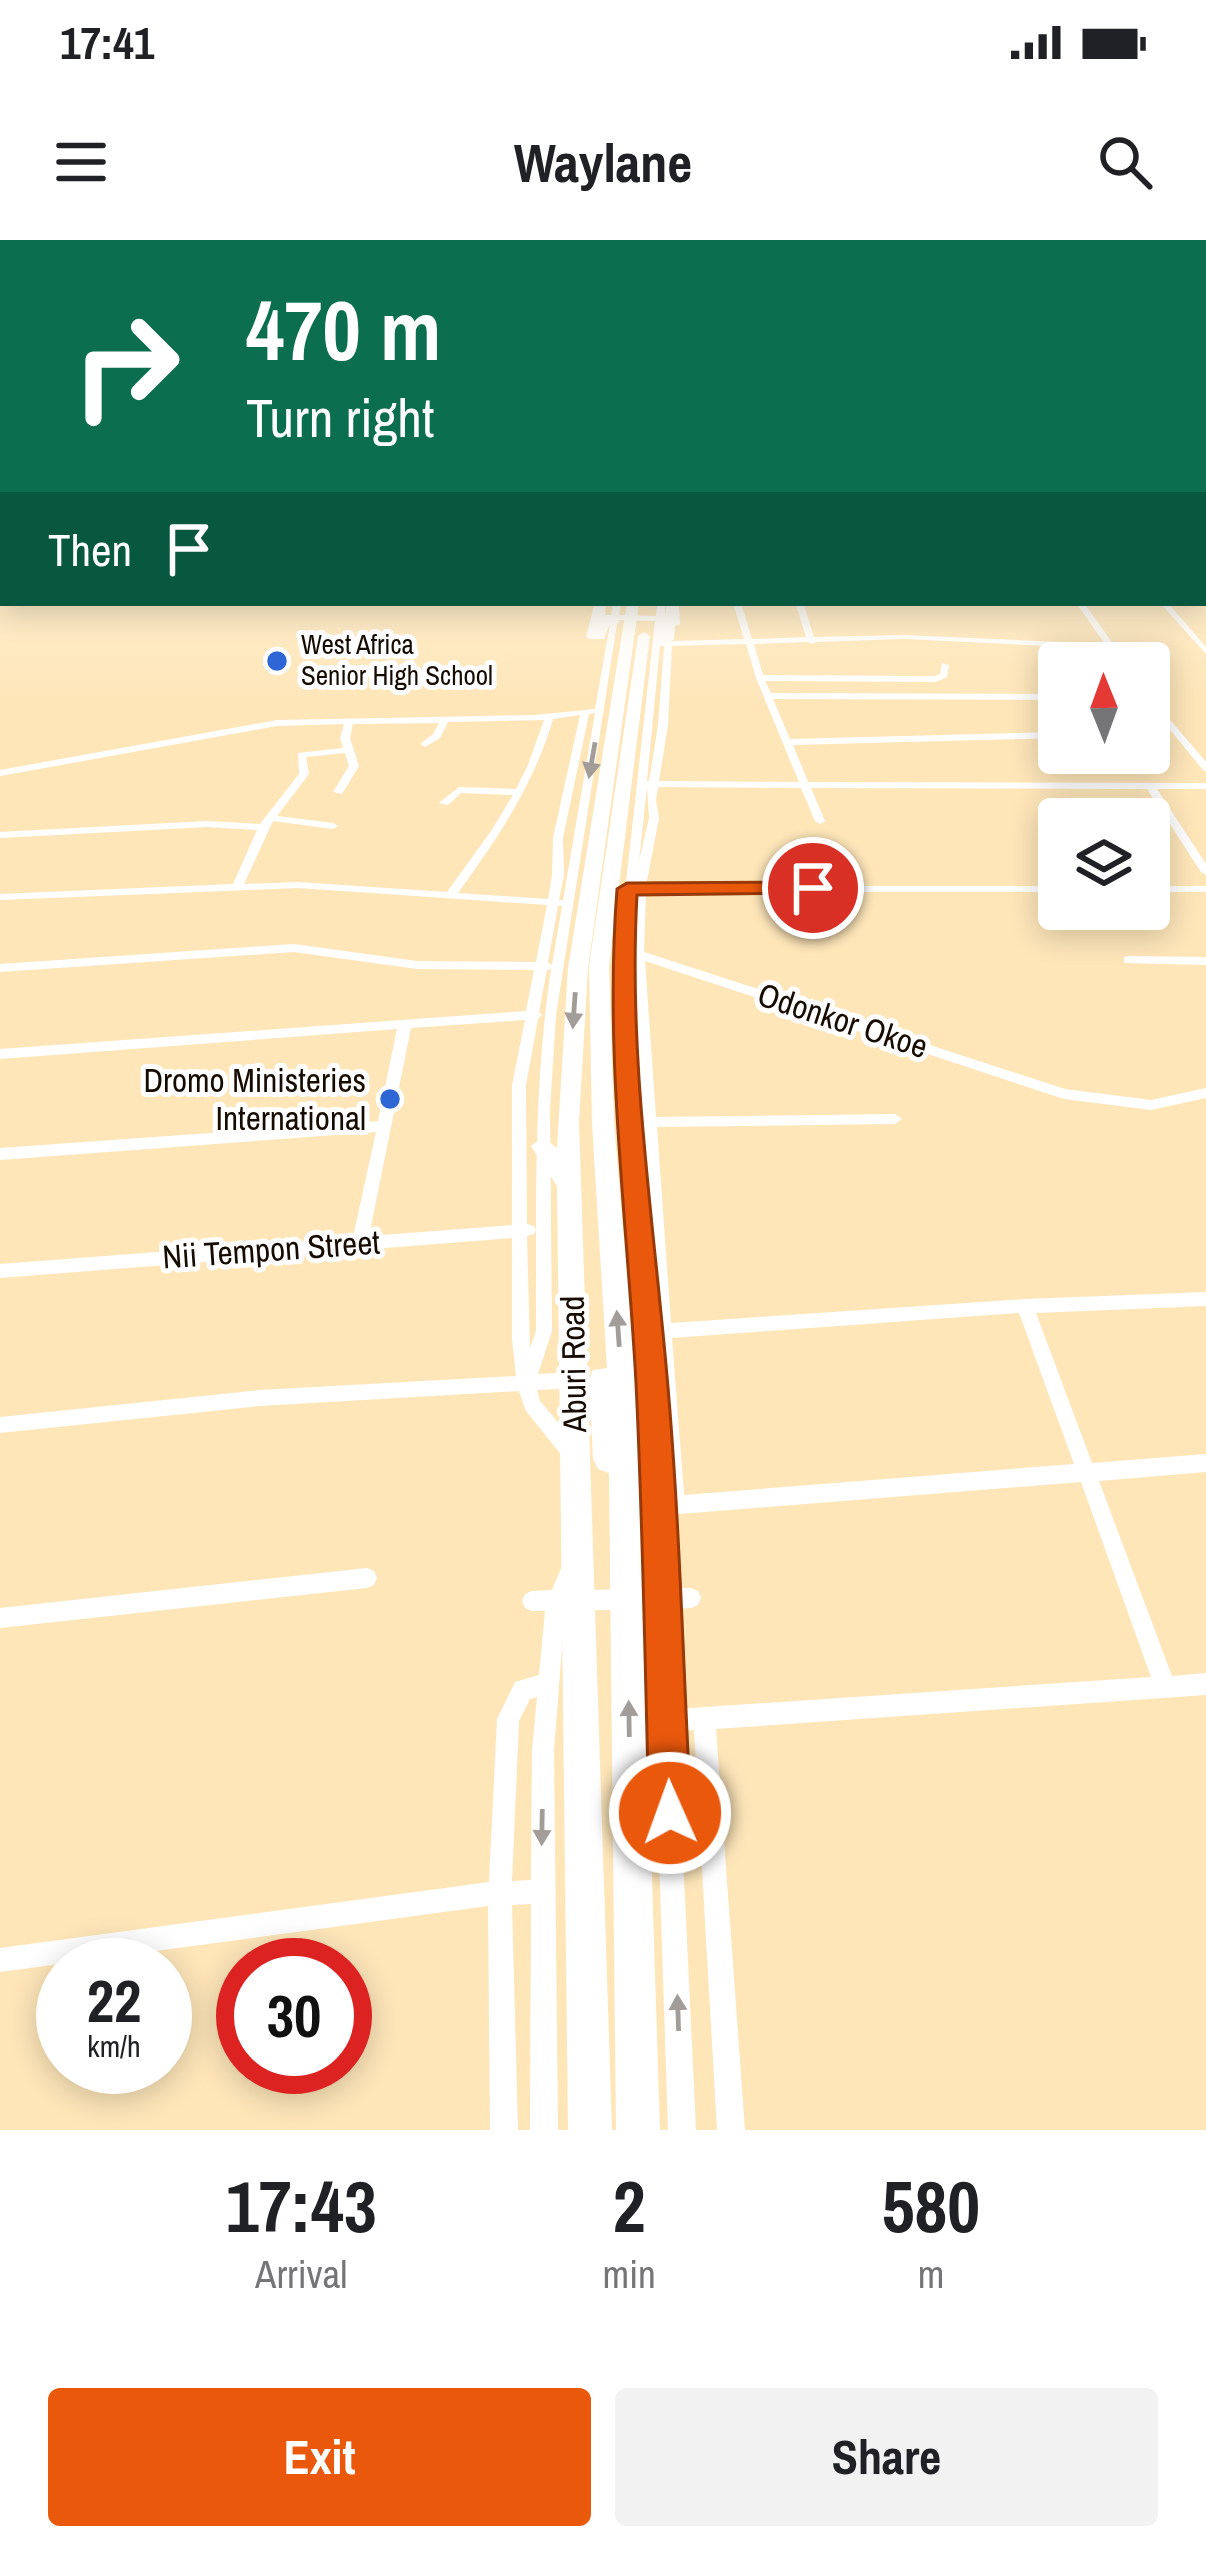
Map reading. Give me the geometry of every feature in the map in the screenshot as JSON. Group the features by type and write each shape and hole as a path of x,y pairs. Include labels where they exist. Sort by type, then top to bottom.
{"highway":[{"name":"Aburi Road","path":"590,2130 575,1458 599,1380 568,1184 578,968 607,705 632,606"},
{"path":"638,2130 624,1526 606,1453 599,1380 599,966 641,774 658,632"},
{"path":"602,1088 623,1062"},
{"path":"543,1146 568,1184"}],"street":[{"path":"575,1458 532,1405 526,1383 520,1339 519,1085 538,966 561,903 607,705 608,606"},
{"path":"598,647 616,606"},
{"path":"738,606 760,678 820,821"},
{"path":"800,606 812,642"},
{"path":"1081,606 1108,642"},
{"path":"1167,606 1204,648"},
{"path":"610,620 748,644 904,637 1038,643"},
{"path":"760,678 936,679 944,675 945,665"},
{"path":"769,696 1038,697"},
{"path":"0,773 265,724 549,717 607,705"},
{"path":"526,1383 544,1330 543,1146 550,1015 558,966 558,838 585,712"},
{"path":"452,894 511,811 542,750 549,717"},
{"path":"425,744 437,736 444,721"},
{"path":"338,792 354,766 345,738 350,722"},
{"path":"1170,735 1206,768"},
{"path":"787,742 1038,736"},
{"path":"238,885 267,822 304,774 302,755 349,750"},
{"path":"637,1122 623,1062 641,774 803,783 1206,786"},
{"path":"1150,786 1206,872"},
{"path":"444,803 459,790 518,792"},
{"path":"0,835 267,822 333,826"},
{"path":"787,847 803,855 813,888"},
{"path":"0,897 238,885 356,886 561,903"},
{"path":"634,889 1038,889"},
{"path":"1170,889 1206,889"},
{"path":"0,968 294,949 417,965 558,966"},
{"path":"630,951 637,1122 666,1506 666,1721 682,2130"},
{"name":"Odonkor Okoe","path":"630,951 1064,1094 1151,1105 1206,1093"},
{"path":"1129,960 1206,961"},
{"path":"0,1054 550,1015"},
{"path":"360,1242 405,1024"},
{"path":"637,1122 895,1119"},
{"path":"0,1154 384,1126"},
{"name":"Nii Tempon Street","path":"0,1271 543,1229"},
{"path":"655,1332 1025,1306 1206,1299"},
{"path":"1025,1306 1166,1685"},
{"path":"0,1425 260,1398 599,1380"},
{"path":"666,1506 1206,1463"},
{"path":"544,2130 541,1891 549,1683 555,1610 579,1547"},
{"path":"0,1618 367,1578"},
{"path":"532,1601 692,1598"},
{"path":"504,2130 500,1892 508,1719 523,1690 549,1683"},
{"path":"666,1721 1206,1684"},
{"path":"704,1718 731,2130"},
{"path":"0,1960 500,1892 541,1891"}],"place":[{"name":"West Africa Senior High School","path":"277,661"},
{"name":"Dromo Ministeries International","path":"390,1099"}],"route":[{"path":"670,1813 652,1381 623,1062 621,982 627,889 813,888"}]}
